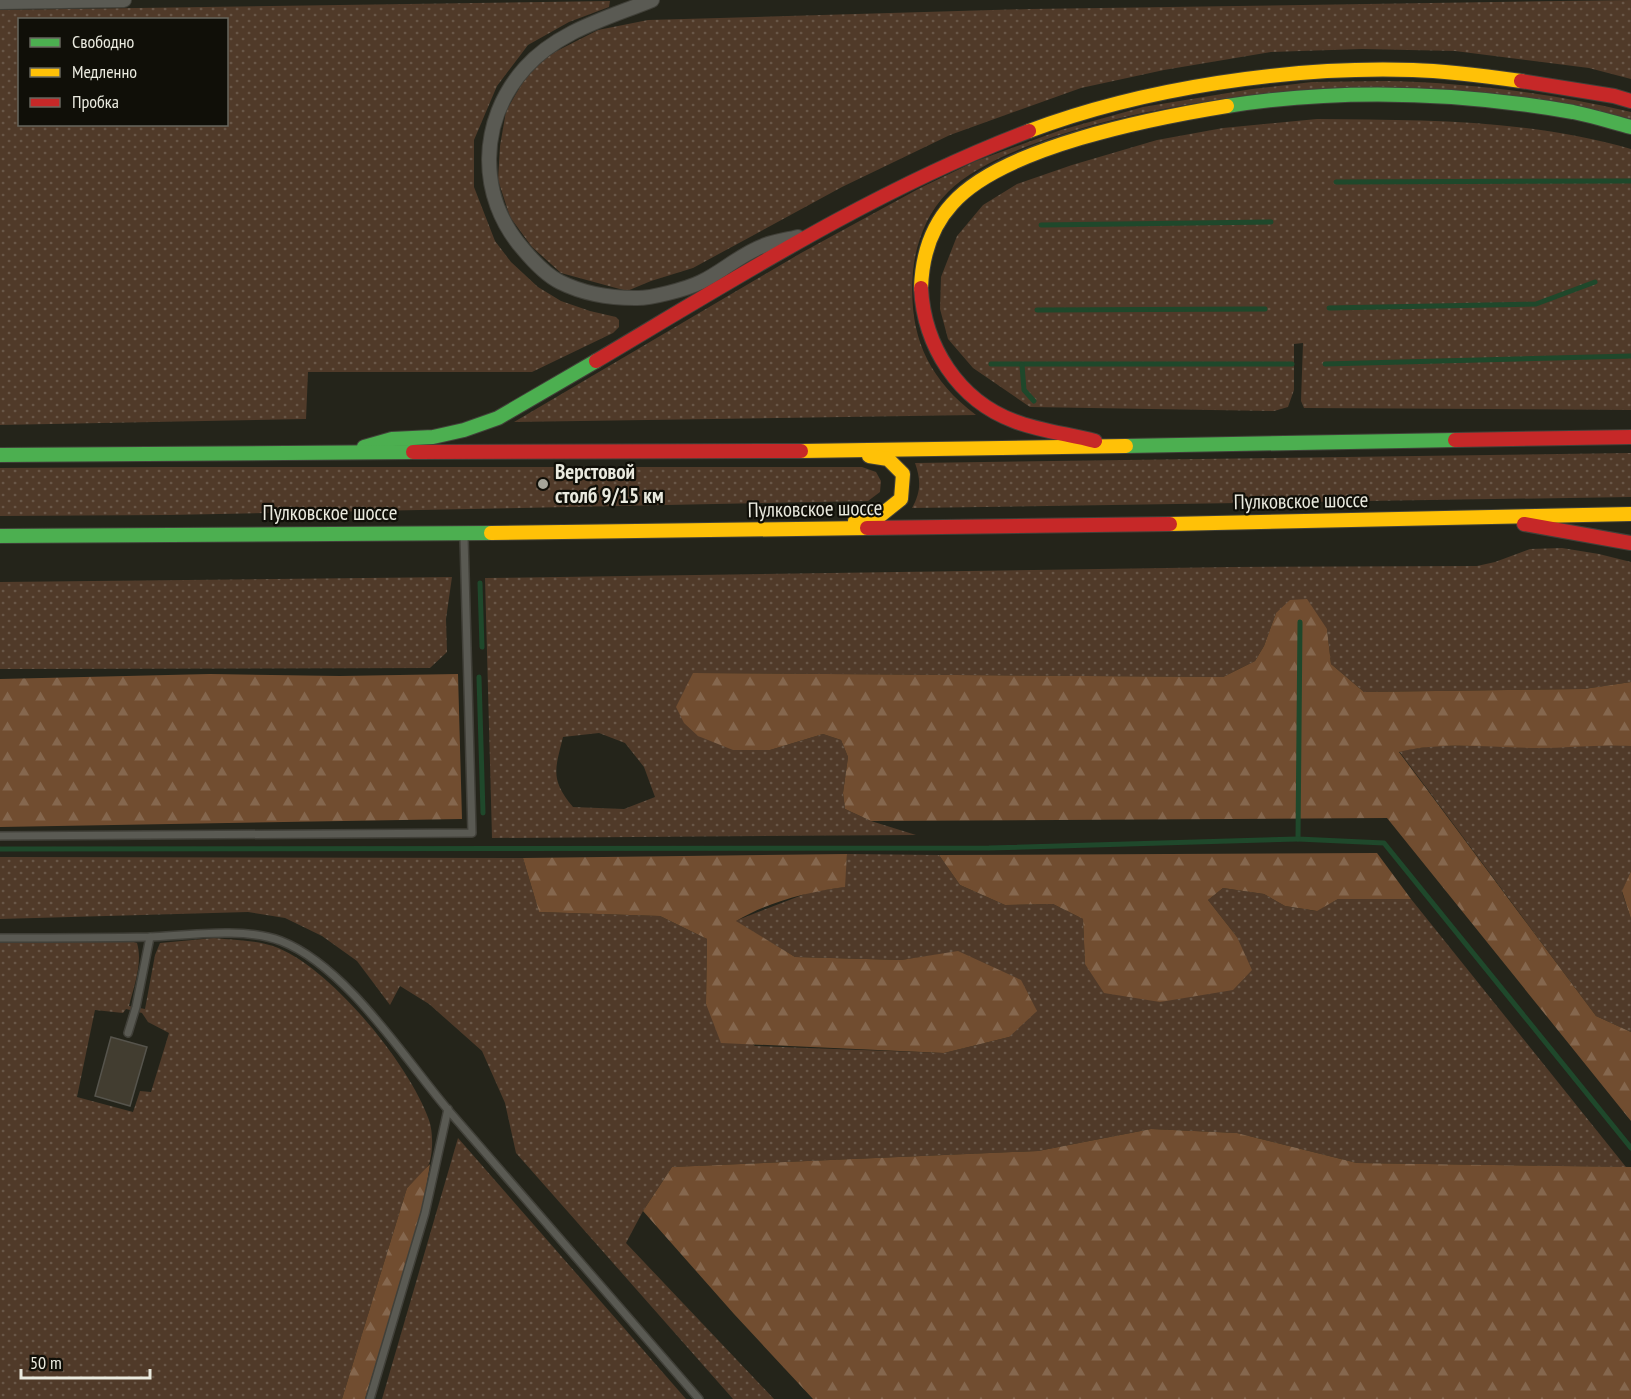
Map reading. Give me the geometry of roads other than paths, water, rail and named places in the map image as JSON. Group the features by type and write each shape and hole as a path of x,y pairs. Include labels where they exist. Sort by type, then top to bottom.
{"main road":[{"path":"346,452 392,439 433,437 464,430 498,418 815,232 942,167 1012,136 1079,114 1155,94 1214,84 1278,76 1359,70 1427,70 1503,77 1631,101"},
{"path":"1116,446 1013,421 994,412 969,395 936,352 923,312 921,293 928,244 942,217 953,204 963,193 994,171 1090,136 1148,121 1287,98 1351,94 1470,98 1567,111 1631,127"},
{"path":"0,455 830,451 1631,437"},
{"path":"819,530 881,515 901,499 903,474 888,459 830,451"},
{"name":"Пулковское шоссе","path":"0,536 819,530 1490,518 1631,513"},
{"path":"1490,518 1631,543"}],"street":[{"path":"0,2 124,0"},
{"path":"652,0 576,30 556,41 539,54 512,84 493,128 489,151 489,174 494,200 510,233 531,259 558,281 606,297 638,299 700,283 763,246 815,232"}],"lane":[{"path":"0,836 471,833 464,534"},
{"path":"0,938 150,937 217,933 258,936 281,941 322,965 357,999 448,1109 699,1399"},
{"path":"128,1033 136,1007 150,937"},
{"path":"370,1399 425,1213 448,1109"}],"waterway":[{"path":"1336,182 1631,181"},
{"path":"1041,225 1271,222"},
{"path":"1329,308 1536,304 1595,282"},
{"path":"1037,310 1265,309"},
{"path":"1325,364 1631,356"},
{"path":"991,364 1292,364"},
{"path":"1022,365 1024,390 1034,401"},
{"path":"480,583 482,647"},
{"path":"1300,622 1298,839 1384,843 1631,1148"},
{"path":"479,677 483,813"},
{"path":"0,849 989,848 1298,839"}],"place":[{"name":"Верстовой столб 9/15 км","path":"543,484"}]}
